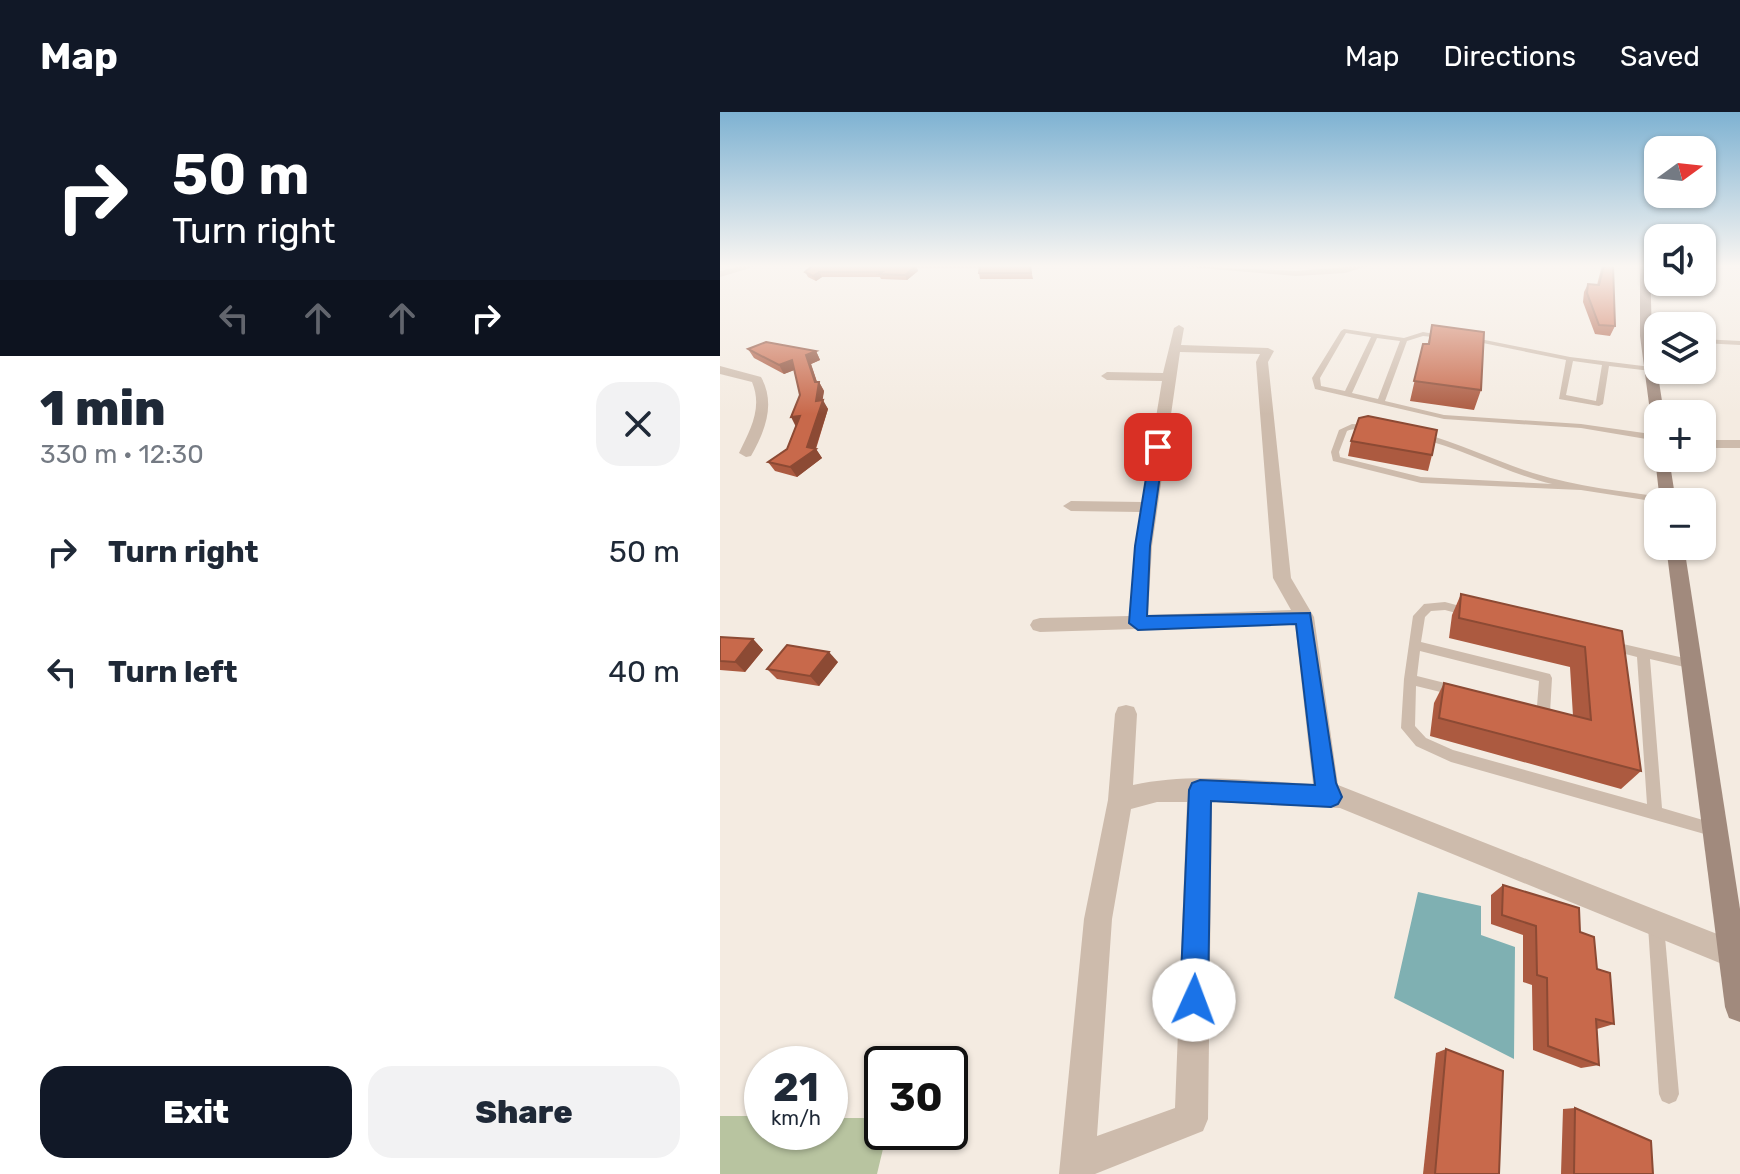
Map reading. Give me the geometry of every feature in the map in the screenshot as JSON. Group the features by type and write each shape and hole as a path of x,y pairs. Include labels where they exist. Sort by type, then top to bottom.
{"main road":[{"path":"1677,560 1740,1007"}],"street":[{"path":"1138,623 1149,507 1168,377 1179,328"},
{"path":"1174,348 1268,351 1262,362 1282,578 1304,617 1325,783 1331,797"},
{"path":"720,370 757,380 765,394 765,409 746,453"},
{"path":"1107,376 1168,377"},
{"path":"1716,444 1740,444"},
{"path":"1071,506 1149,507"},
{"path":"1040,625 1304,617"},
{"path":"1078,1166 1098,919 1120,800 1126,714"},
{"path":"1078,1166 1191,1119 1200,790"},
{"path":"1120,800 1157,791 1200,790 1340,797 1732,954"}],"lane":[{"path":"1644,368 1570,359 1470,339 1423,334 1404,340 1344,331 1316,378 1318,387 1459,419 1581,426 1644,436"},
{"path":"1347,395 1375,336"},
{"path":"1382,400 1404,340"},
{"path":"1716,342 1740,343"},
{"path":"1570,359 1562,397 1580,402 1599,404 1606,365"},
{"path":"1380,429 1352,426 1343,430 1335,452 1336,459 1421,480 1579,488"},
{"path":"1410,434 1445,442 1532,476 1579,488 1644,498"},
{"path":"1475,614 1445,606 1428,607 1419,616 1410,679 1408,728 1421,742 1451,756 1715,830"},
{"path":"1597,643 1693,664"},
{"path":"1416,645 1546,678 1543,713 1513,705"},
{"path":"1643,654 1655,813"},
{"path":"1410,679 1469,694"},
{"path":"1656,926 1669,1094"}],"green space":[{"path":"720,1116 744,1116 744,1150 848,1150 848,1118 864,1118 864,1150 883,1150 877,1174 720,1174"}],"water":[{"path":"1418,892 1481,906 1481,935 1515,947 1514,1059 1394,998"}],"building":[{"path":"1595,315 1615,315 1615,326 1599,325"},
{"path":"1432,325 1484,332 1481,390 1414,381 1423,344 1429,344"},
{"path":"766,342 816,351 806,355 815,382 819,382 816,401 823,400 807,447 816,449 790,467 768,462 787,449 800,416 791,417 800,395 792,360 779,365 748,349"},
{"path":"1368,416 1437,430 1432,455 1351,441 1359,418"},
{"path":"1461,594 1622,631 1641,771 1439,718 1444,683 1591,720 1585,647 1459,618"},
{"path":"720,637 753,639 735,662 720,661"},
{"path":"787,645 829,652 810,676 767,669"},
{"path":"1503,885 1579,908 1580,932 1594,937 1597,969 1610,973 1614,1024 1596,1019 1599,1065 1548,1046 1547,978 1537,975 1536,926 1502,915"},
{"path":"1446,1049 1503,1071 1499,1174 1435,1174"},
{"path":"1575,1108 1651,1141 1653,1174 1574,1174"}],"route":[{"path":"1158,447 1143,546 1138,623 1304,617 1325,783 1331,797 1200,790 1194,1000"}]}
